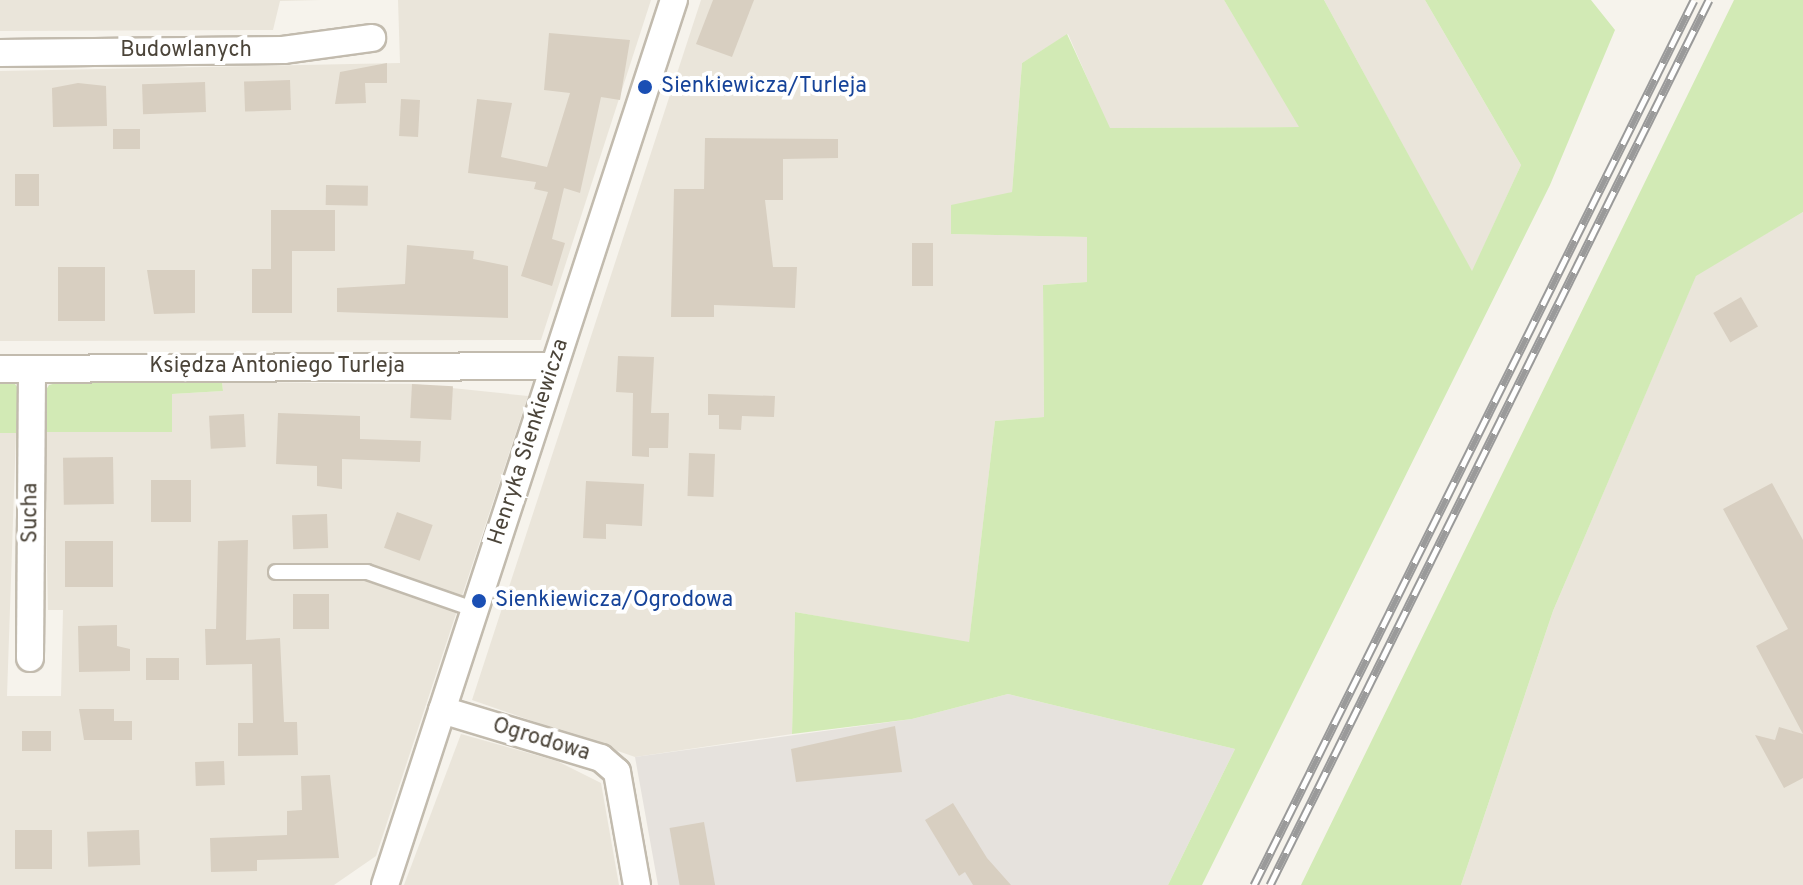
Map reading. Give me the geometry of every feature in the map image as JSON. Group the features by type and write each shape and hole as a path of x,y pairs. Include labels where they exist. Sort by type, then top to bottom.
{"street":[{"name":"Henryka Sienkiewicza","path":"385,885 674,0"},
{"name":"Budowlanych","path":"0,53 283,50 372,38"},
{"name":"Księdza Antoniego Turleja","path":"0,369 554,366"},
{"name":"Sucha","path":"30,658 32,369"},
{"name":"Ogrodowa","path":"442,710 601,758 617,772 637,885"}],"lane":[{"path":"276,572 367,572 476,610"}],"shaded area":[{"path":"0,0 321,0 280,1 273,30 0,31"},
{"path":"398,0 651,0 541,340 0,341 0,71 400,63"},
{"path":"701,0 1224,0 1300,127 1109,128 1068,34 1022,63 1012,192 977,204 951,234 1087,237 1087,282 1043,285 1044,417 995,421 969,643 795,612 792,734 635,757 472,700"},
{"path":"1324,0 1425,0 1521,165 1472,272"},
{"path":"1803,212 1803,885 1461,885 1553,611 1696,275"},
{"path":"222,382 413,384 528,396 376,856 334,885 0,885 0,433 16,433 7,696 61,696 63,610 48,610 44,432 172,432 172,394 223,391"},
{"path":"1008,694 1235,749 1168,885 658,885 635,757 912,719"},
{"path":"461,734 557,761 601,783 619,885 404,885"}],"green space":[{"path":"1224,0 1324,0 1472,271 1521,165 1425,0 1591,0 1615,30 1550,185 1202,885 1168,885 1235,749 1008,694 912,719 792,734 795,612 969,642 995,421 1044,417 1043,285 1087,282 1087,237 951,234 951,205 1012,192 1022,63 1067,34 1110,128 1299,127"},
{"path":"1734,0 1803,0 1803,212 1696,276 1553,611 1461,885 1301,885"},
{"path":"0,381 13,381 22,394 16,433 0,433"},
{"path":"64,381 222,382 223,391 172,394 172,432 44,432 41,398 49,385"}],"building":[{"path":"713,0 754,0 732,57 696,44"},
{"path":"549,33 630,40 620,100 601,97 580,193 564,188 552,239 565,243 552,286 521,276 548,192 534,189 536,182 468,173 477,99 512,103 501,157 547,167 570,93 544,90"},
{"path":"387,63 387,83 365,83 366,103 335,104 340,72"},
{"path":"290,80 291,110 245,112 244,82"},
{"path":"205,82 206,112 143,114 142,84"},
{"path":"78,83 106,86 107,126 53,127 52,88"},
{"path":"401,99 420,100 418,137 399,136"},
{"path":"113,129 140,129 140,149 113,149"},
{"path":"705,138 838,139 838,158 783,159 783,200 765,200 773,267 797,267 795,308 714,305 714,317 671,317 674,189 704,189"},
{"path":"15,174 39,174 39,206 15,206"},
{"path":"326,185 368,186 368,206 326,205"},
{"path":"271,210 335,210 335,251 292,251 292,313 252,313 252,269 271,269"},
{"path":"912,243 933,243 933,286 912,286"},
{"path":"407,245 474,251 473,259 508,266 508,318 337,312 337,288 405,284"},
{"path":"58,267 105,267 105,321 58,321"},
{"path":"147,270 195,270 195,313 154,314"},
{"path":"1741,297 1758,326 1730,342 1713,313"},
{"path":"618,356 654,357 651,413 669,413 668,448 649,448 649,457 632,456 633,393 616,392"},
{"path":"412,384 453,386 451,420 410,418"},
{"path":"708,394 775,396 774,417 742,416 741,430 719,429 719,415 708,415"},
{"path":"278,413 360,416 360,439 421,441 420,462 342,459 342,489 317,486 317,466 276,464"},
{"path":"244,414 246,447 211,449 209,416"},
{"path":"689,453 715,454 713,497 687,496"},
{"path":"113,457 114,504 64,505 63,458"},
{"path":"151,480 191,480 191,522 151,522"},
{"path":"586,481 644,484 642,526 606,524 606,539 583,538"},
{"path":"1772,483 1803,540 1803,734 1756,646 1788,629 1723,509"},
{"path":"397,512 433,525 420,561 384,548"},
{"path":"327,514 328,548 293,549 292,515"},
{"path":"248,540 246,640 280,638 284,722 297,722 298,755 238,756 238,723 253,723 252,664 206,665 205,629 216,629 218,541"},
{"path":"65,541 113,541 113,587 65,587"},
{"path":"293,594 329,594 329,629 293,629"},
{"path":"117,625 117,646 130,649 130,671 79,672 78,626"},
{"path":"146,658 179,658 179,680 146,680"},
{"path":"79,709 114,709 114,721 132,721 132,740 84,740"},
{"path":"895,726 902,772 796,782 791,749"},
{"path":"1779,727 1803,734 1803,778 1784,788 1755,735 1775,740"},
{"path":"22,731 51,731 51,751 22,751"},
{"path":"224,761 225,785 196,786 195,762"},
{"path":"330,775 339,858 257,860 257,871 211,872 210,838 287,835 287,811 302,810 301,776"},
{"path":"953,803 987,858 1011,885 973,885 965,872 959,876 925,820"},
{"path":"704,822 715,885 680,885 670,828"},
{"path":"15,830 52,830 52,869 15,869"},
{"path":"139,830 140,865 88,867 87,832"}],"railway":[{"path":"1254,885 1694,0"},
{"path":"1270,885 1709,0"}],"place":[{"name":"Sienkiewicza/Turleja","path":"645,87"},
{"name":"Sienkiewicza/Ogrodowa","path":"479,601"}]}
